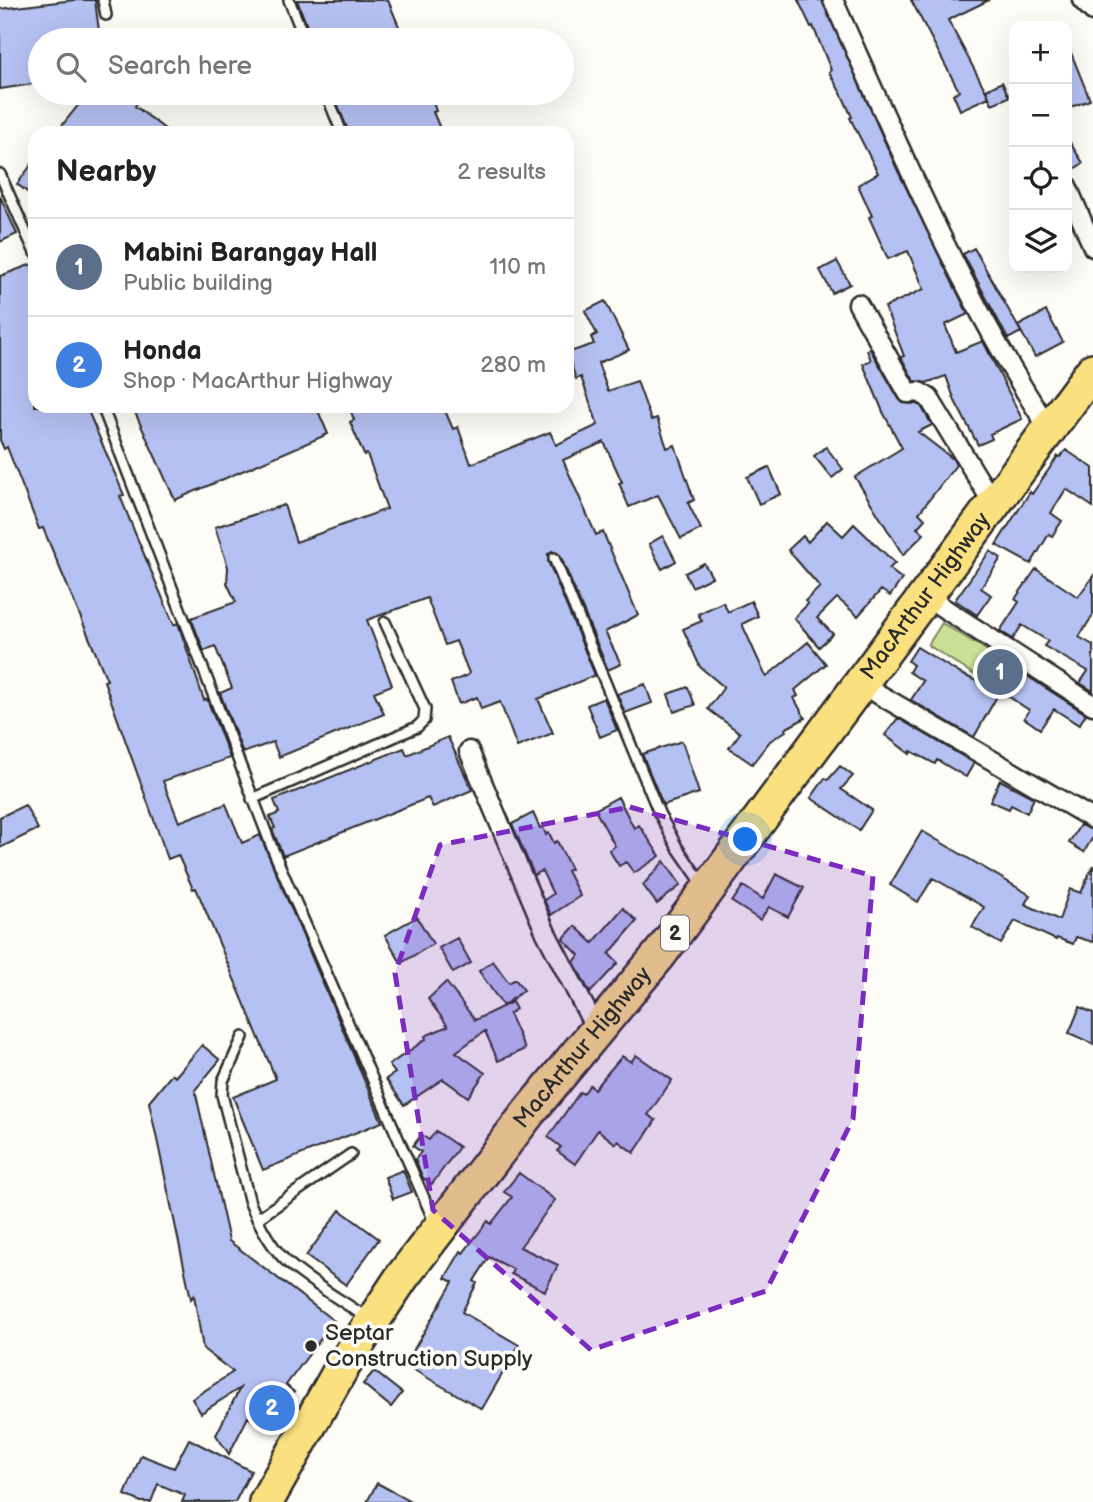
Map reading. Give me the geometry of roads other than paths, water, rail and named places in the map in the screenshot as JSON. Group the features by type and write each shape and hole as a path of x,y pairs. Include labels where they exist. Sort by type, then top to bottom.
{"highway":[{"name":"MacArthur Highway","path":"266,1502 371,1321 438,1229 529,1112 660,954 993,503 1049,429 1089,386"}],"street":[{"path":"833,0 967,292 1049,429"},
{"path":"1082,0 1093,11"},
{"path":"1072,198 1093,247"},
{"path":"858,304 874,337 892,360 904,389 908,393 919,392 929,398 993,503"},
{"path":"925,596 1093,705"},
{"path":"861,684 1093,819"},
{"path":"469,751 546,933 597,1031"}],"lane":[{"path":"103,0 106,15"},
{"path":"289,0 300,28"},
{"path":"331,105 339,126"},
{"path":"0,174 28,237"},
{"path":"105,413 252,799 438,1229"},
{"path":"554,558 659,813 677,846 707,890"},
{"path":"252,799 417,727 424,720 425,709 385,622"},
{"path":"243,1037 223,1081 222,1095 250,1203 257,1219 270,1241 288,1262 371,1321"},
{"path":"257,1219 351,1154"}],"place":[{"name":"Mabini Barangay Hall","path":"1000,672"},
{"name":"Septar Construction Supply","path":"311,1346"},
{"name":"Honda","path":"272,1408"}]}
